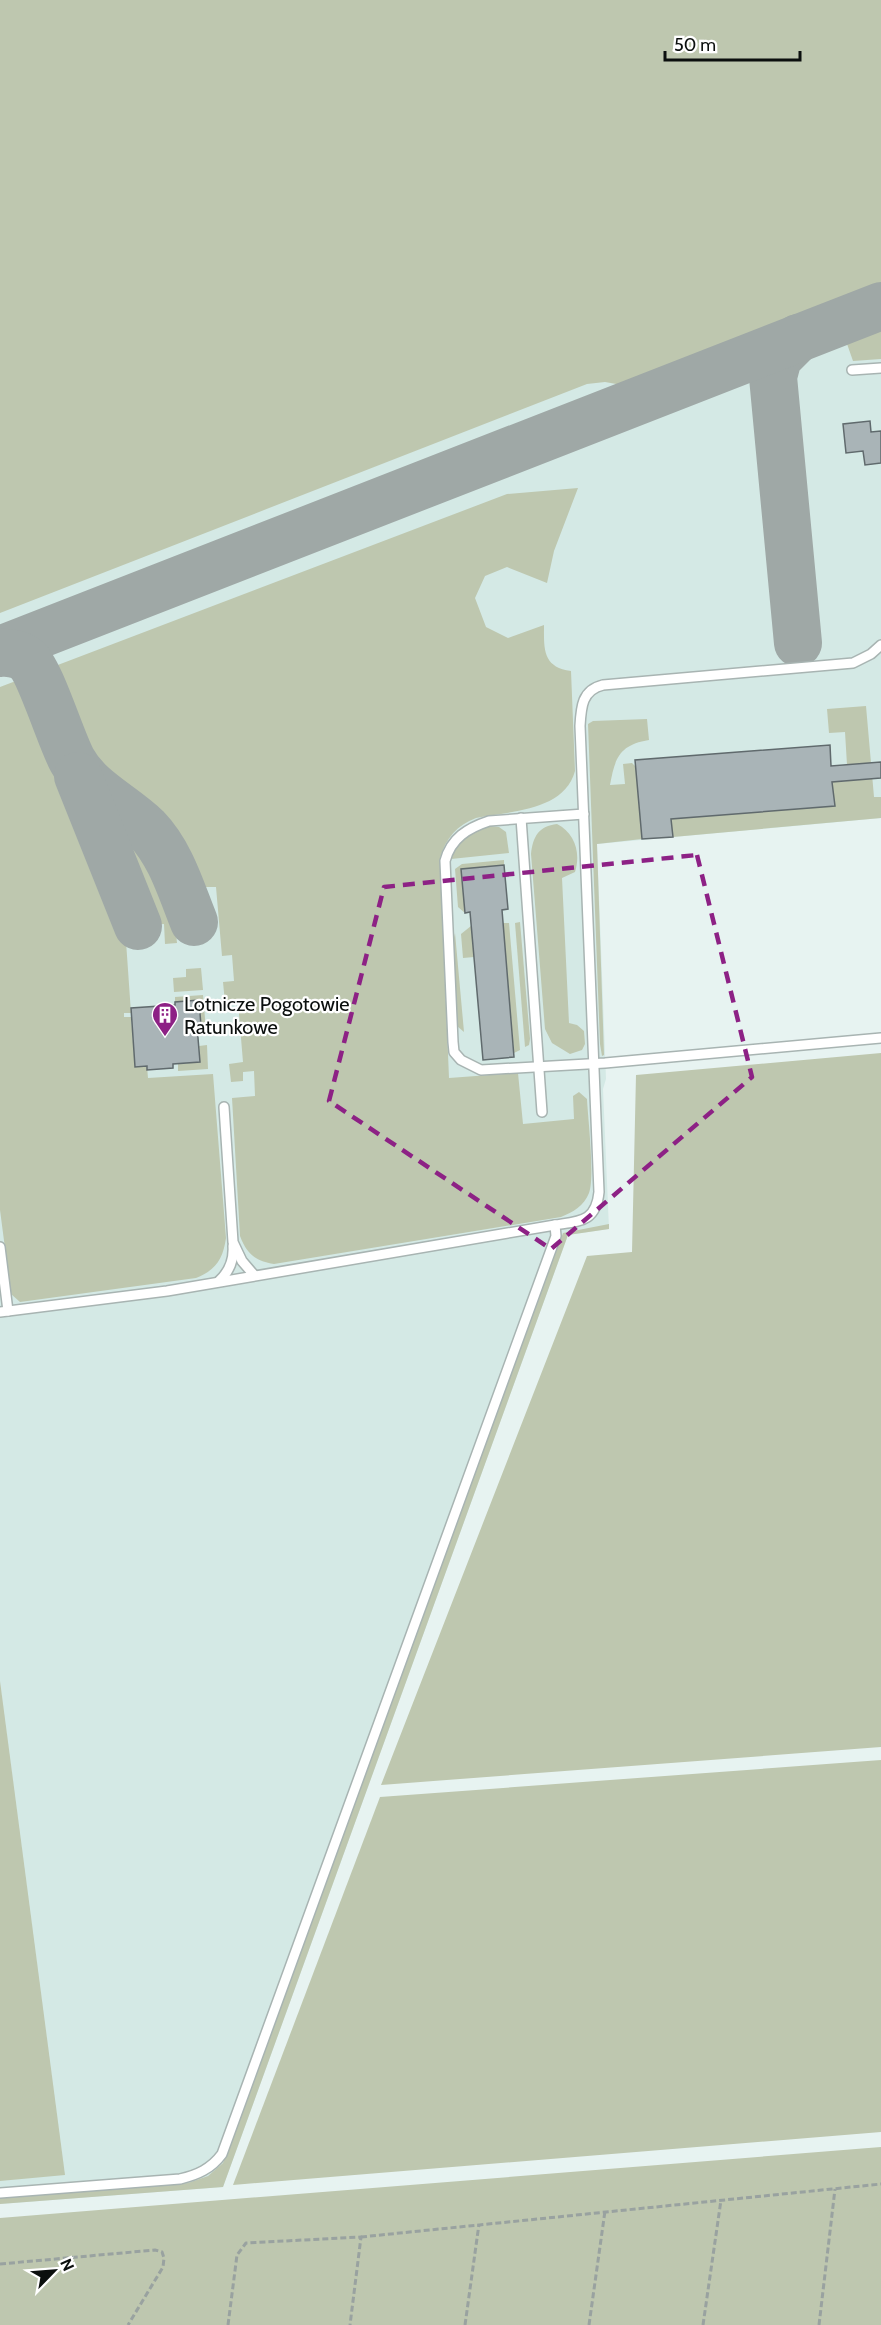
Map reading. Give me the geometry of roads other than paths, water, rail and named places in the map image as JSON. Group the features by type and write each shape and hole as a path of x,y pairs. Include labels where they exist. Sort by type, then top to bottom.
{"lane":[{"path":"852,370 881,368"},
{"path":"0,1247 4,1311 135,1295 555,1225 590,1217 598,1203 581,716 588,692 595,687 846,664 862,659 881,645"},
{"path":"584,814 489,821 477,825 458,837 448,851 445,861 453,1042 454,1052 461,1060 481,1070 540,1068 881,1038"},
{"path":"521,818 542,1112"},
{"path":"219,1281 228,1272 232,1262 224,1107"},
{"path":"0,2193 180,2179 196,2175 209,2168 222,2154 556,1236 555,1225"},
{"path":"232,1242 242,1261 254,1275"}],"place":[{"name":"Lotnicze Pogotowie Ratunkowe","path":"165,1038"}]}
